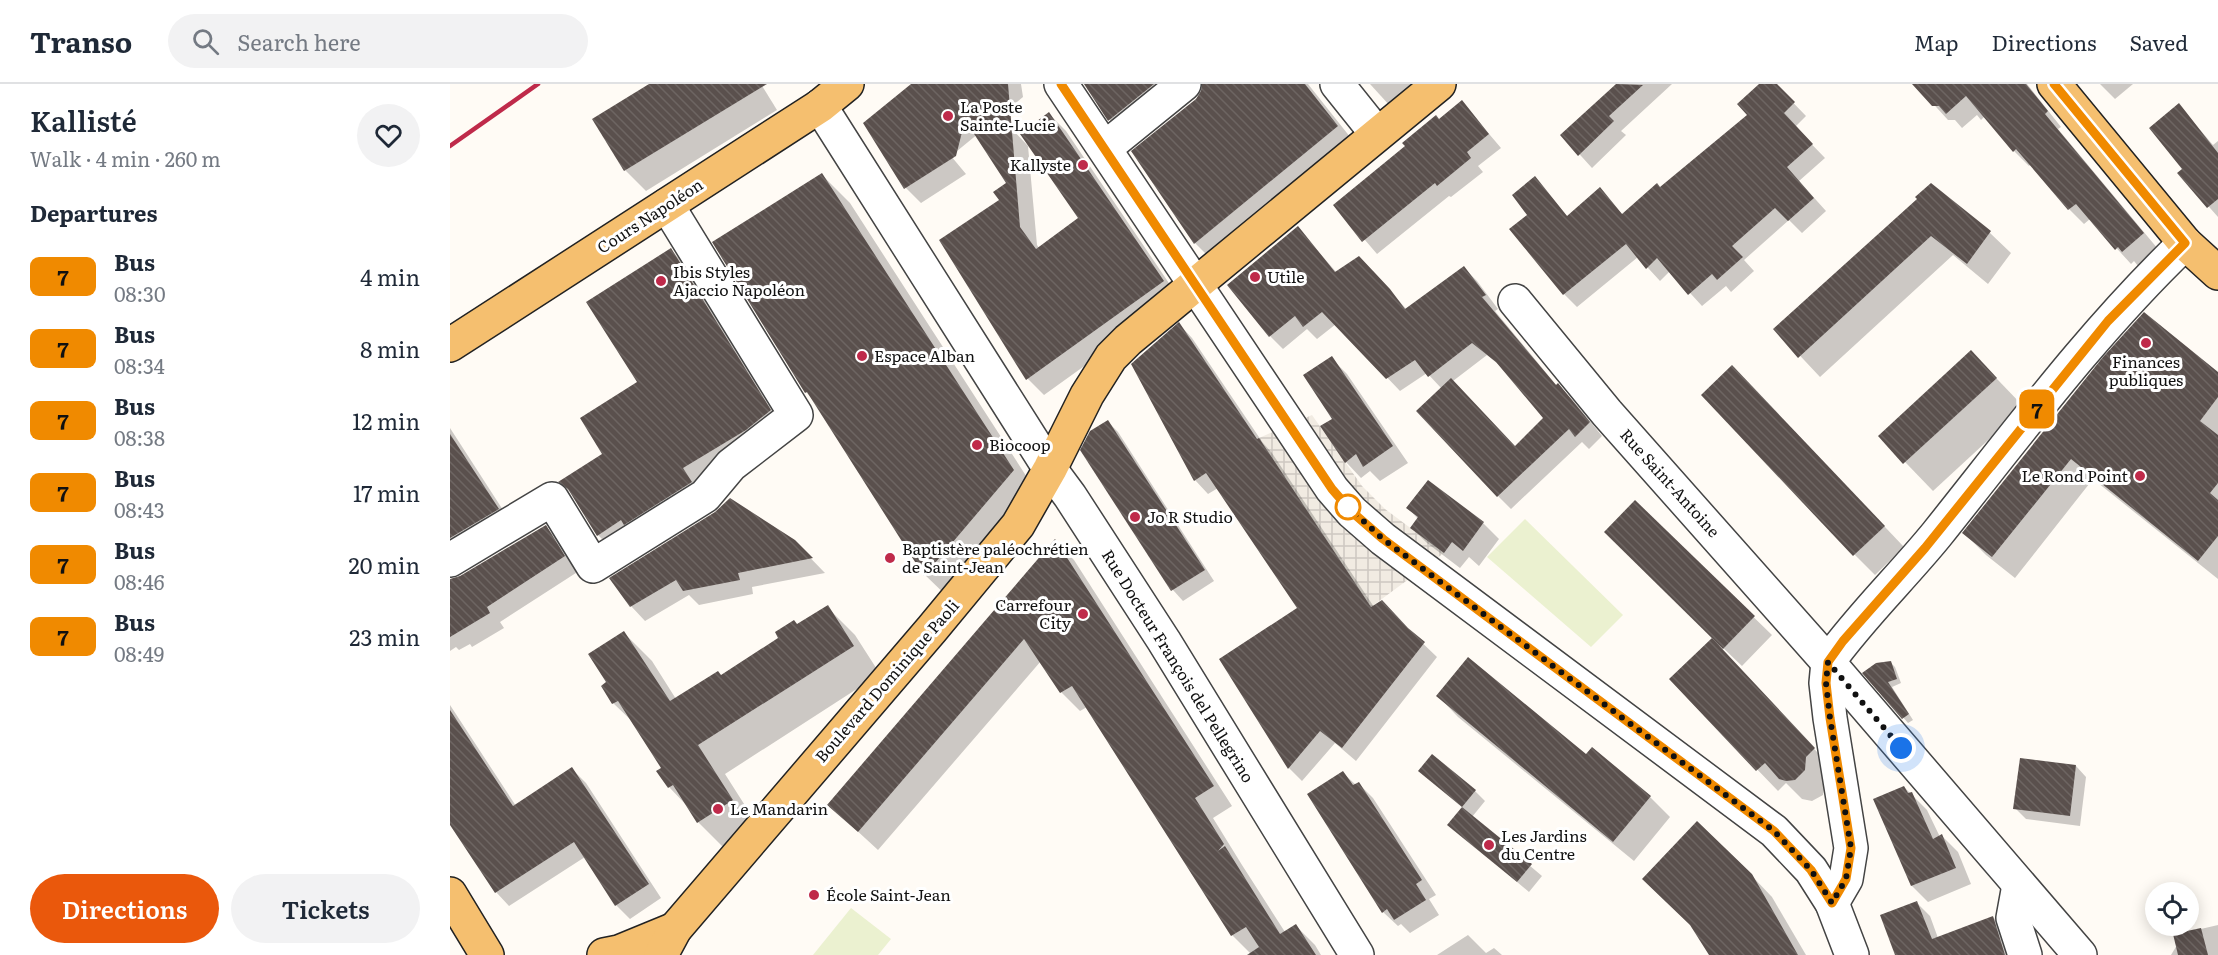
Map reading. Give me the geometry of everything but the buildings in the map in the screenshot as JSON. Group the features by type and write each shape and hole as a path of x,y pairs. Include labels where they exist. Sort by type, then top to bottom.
{"main road":[{"name":"Cours Napoléon","path":"450,345 819,106 847,84"},
{"name":"Boulevard Dominique Paoli","path":"668,942 1011,534 1050,469 1087,395 1111,357 1128,340 1439,84"},
{"path":"2054,84 2185,243 2218,273"},
{"path":"450,894 487,955"},
{"path":"604,955 668,942"}],"street":[{"path":"1061,84 1332,489 1352,512 1383,539 1774,831 1811,870 1832,903 1852,955"},
{"path":"1105,148 1184,84"},
{"path":"1337,84 1377,134"},
{"name":"Rue Docteur François del Pellegrino","path":"819,106 1050,469 1164,641 1357,955"},
{"path":"450,560 552,499 593,566 705,496 731,465 796,415 667,205"},
{"path":"1832,903 1846,879 1851,848 1826,683 1828,662 1843,641 1925,548 2108,321 2185,243"},
{"name":"Rue Saint-Antoine","path":"1515,301 1607,413 1828,662 2080,955"},
{"path":"2019,885 2013,918 2025,955"}],"green space":[{"path":"1525,519 1623,615 1591,647 1487,557"},
{"path":"851,908 891,939 878,955 813,955"}],"shaded area":[{"path":"1312,415 1362,486 1385,509 1444,553 1371,607 1259,438"}],"railway":[{"path":"450,146 538,84"}],"bus line":[{"name":"7","path":"1061,84 1332,489 1352,512 1383,539 1582,685 1774,831 1811,870 1832,903 1846,879 1851,848 1830,718 1826,683 1828,662 1843,641 1925,548 2108,321 2185,243 2054,84"}],"place":[{"name":"La Poste Sainte-Lucie","path":"948,116"},
{"name":"Kallyste","path":"1083,165"},
{"name":"Utile","path":"1255,277"},
{"name":"Ibis Styles Ajaccio Napoléon","path":"661,281"},
{"name":"Finances publiques","path":"2146,343"},
{"name":"Espace Alban","path":"862,356"},
{"name":"Biocoop","path":"977,445"},
{"name":"Le Rond Point","path":"2140,476"},
{"name":"Jo R Studio","path":"1135,517"},
{"name":"Baptistère paléochrétien de Saint-Jean","path":"890,558"},
{"name":"Carrefour City","path":"1083,614"},
{"name":"Le Mandarin","path":"718,809"},
{"name":"Les Jardins du Centre","path":"1489,845"},
{"name":"École Saint-Jean","path":"814,895"}],"route":[{"path":"1348,507 1383,539 1582,685 1774,831 1811,870 1832,903 1846,879 1851,848 1830,718 1826,683 1828,662 1901,748"}]}
